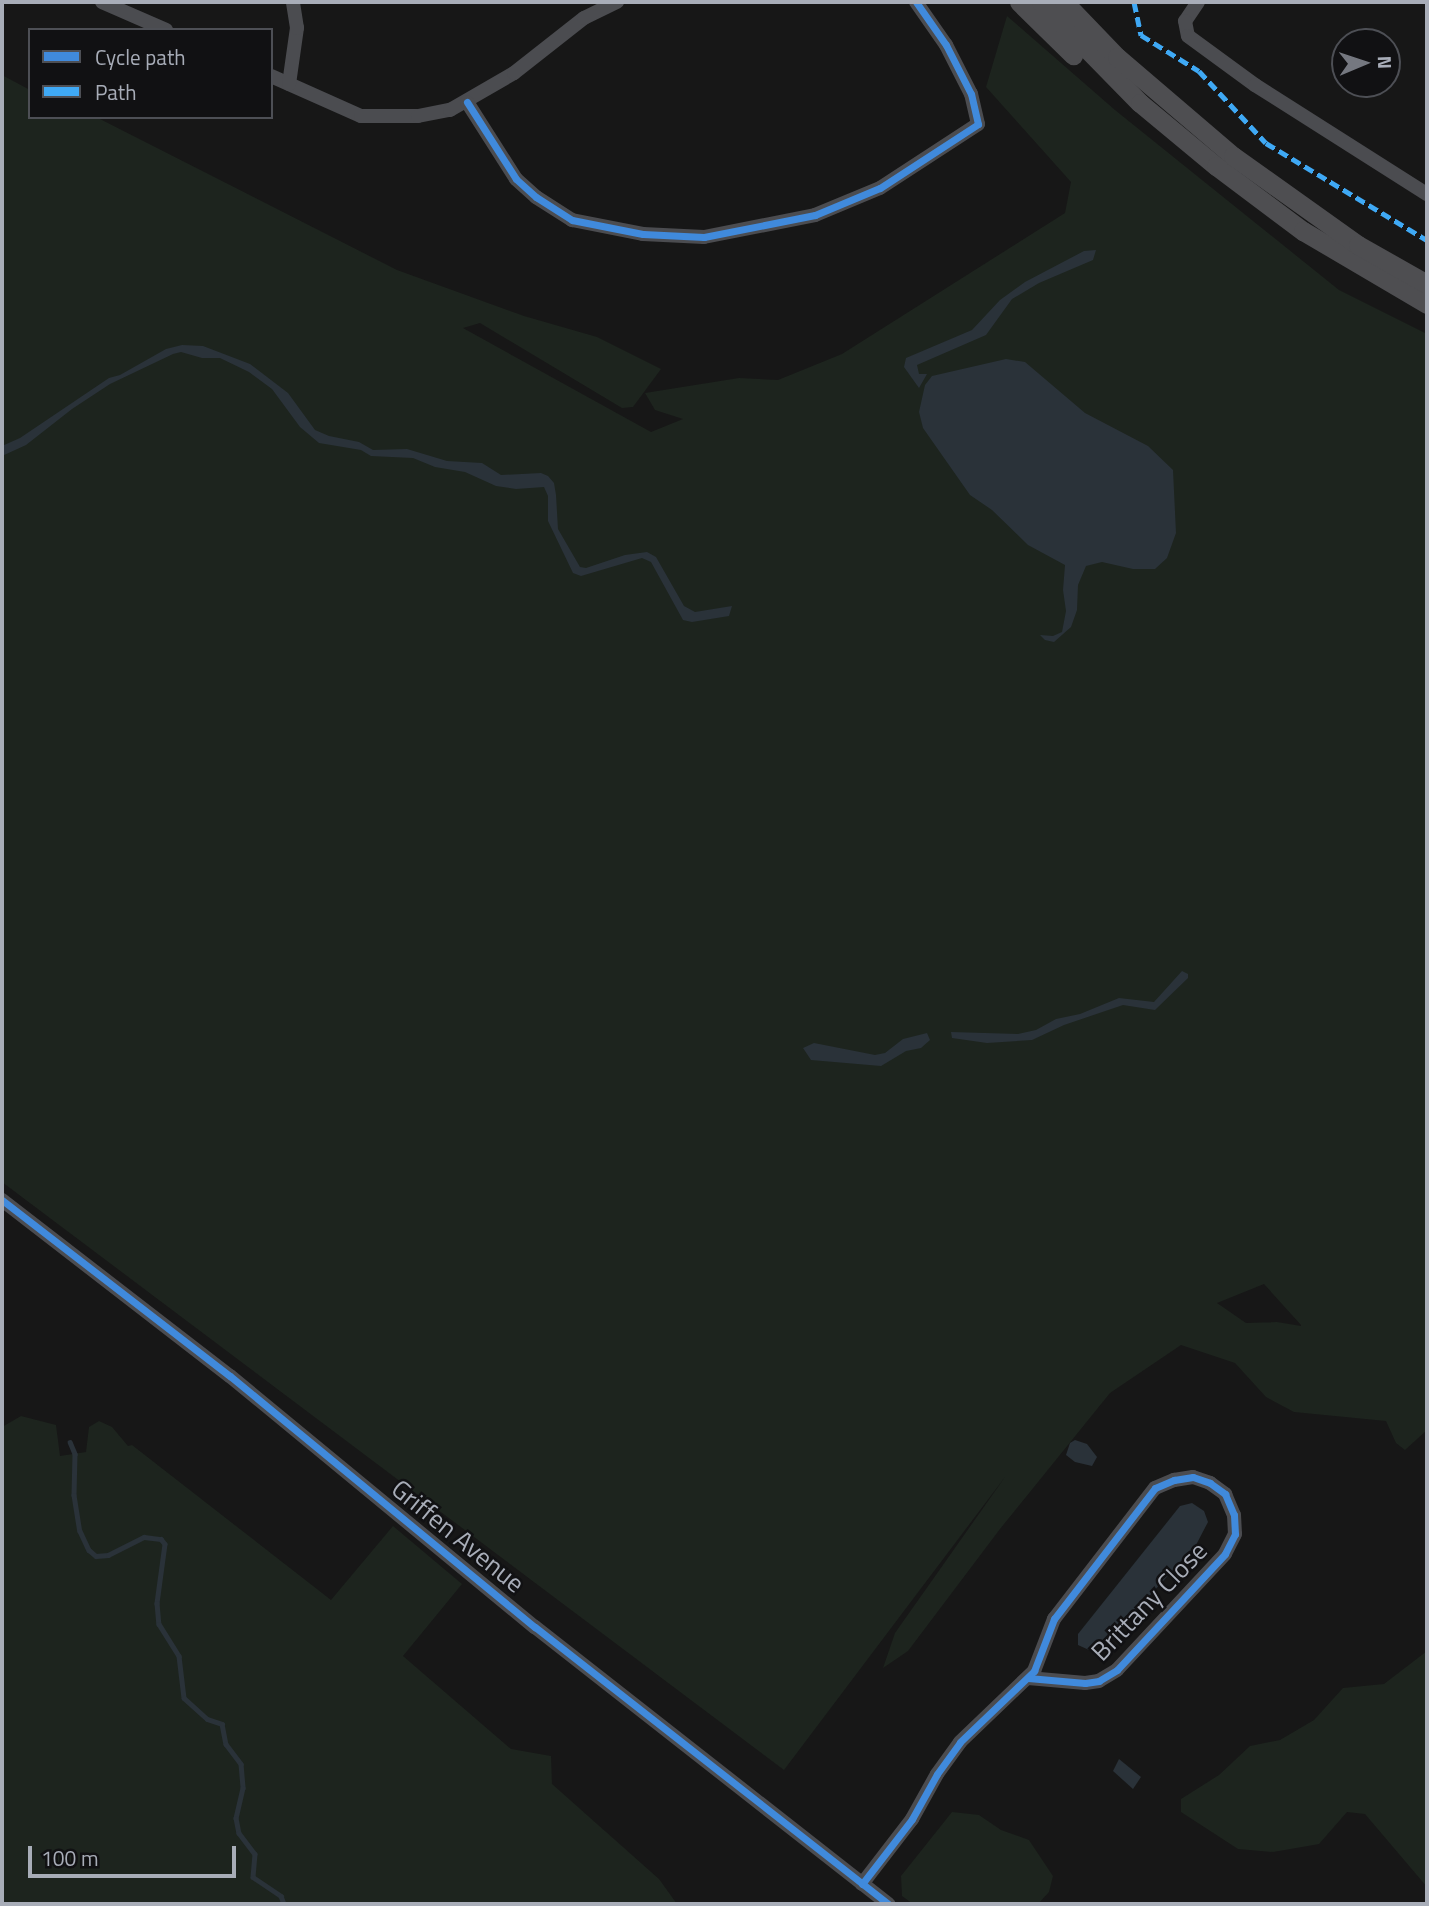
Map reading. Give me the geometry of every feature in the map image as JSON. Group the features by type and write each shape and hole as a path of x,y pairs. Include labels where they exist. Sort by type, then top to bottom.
{"highway":[{"path":"1020,2 1075,58 1142,115 1232,183 1427,304"},
{"path":"1041,2 1140,103 1281,215"},
{"path":"1064,2 1116,57 1233,156 1358,245 1427,284"}],"street":[{"path":"102,2 161,28"},
{"path":"289,84 297,28 293,2"},
{"path":"273,77 361,116 418,116 450,110 514,73 584,19 617,2"},
{"path":"467,102 516,179 536,197 572,220 643,234 704,237 775,224 815,215 880,188 978,124 971,94 946,45 916,2"},
{"path":"1198,2 1185,21 1188,36 1255,85 1427,194"},
{"name":"Griffen Avenue","path":"2,1200 230,1376 542,1633 888,1904"},
{"name":"Brittany Close","path":"862,1884 912,1819 937,1774 960,1742 1034,1671 1055,1619 1155,1489 1174,1480 1193,1477 1210,1483 1225,1494 1234,1514 1235,1534 1225,1554 1117,1670 1098,1681 1085,1683 1028,1678"}],"shaded area":[{"path":"1007,16 1115,110 1339,290 1427,334 1427,1430 1405,1450 1396,1443 1386,1421 1294,1412 1266,1397 1235,1363 1181,1345 1110,1393 1000,1529 908,1651 883,1668 895,1633 1005,1477 784,1770 2,1182 2,75 28,89 28,119 100,119 397,270 524,316 597,337 661,369 633,407 622,408 480,323 463,328 651,432 683,419 655,410 645,393 739,378 778,380 842,354 1065,213 1071,182 986,87","holes":["1264,1284 1301,1326 1277,1322 1246,1323 1217,1303"]},
{"path":"1096,250 1093,260 1039,283 1012,299 986,335 917,365 919,374 927,374 919,388 904,367 906,358 972,330 1000,300 1025,282 1084,251"},
{"path":"182,345 203,346 250,364 288,393 315,430 329,436 359,442 373,450 407,449 447,461 482,463 501,475 541,473 548,476 554,483 558,529 580,567 586,568 625,555 647,552 656,557 684,606 695,612 732,606 729,616 692,622 683,620 651,562 642,558 581,576 573,573 548,521 548,496 544,487 516,489 496,486 465,472 435,467 413,458 371,456 361,450 319,443 300,427 272,389 249,372 220,358 202,358 181,352 173,354 110,384 26,445 2,456 2,446 20,438 109,378 120,375 166,349"},
{"path":"1006,359 1025,362 1085,413 1148,446 1173,470 1176,533 1167,558 1155,569 1133,569 1102,562 1086,566 1078,585 1077,610 1071,627 1054,642 1045,640 1040,635 1053,636 1062,632 1066,611 1063,590 1065,565 1028,545 992,510 970,495 923,428 919,412 925,385 932,376"},
{"path":"1182,971 1188,974 1188,978 1155,1010 1123,1005 1064,1025 1032,1040 987,1043 952,1038 951,1032 1018,1034 1036,1030 1056,1019 1080,1014 1119,998 1154,1002"},
{"path":"927,1033 930,1040 921,1048 906,1051 881,1066 811,1060 803,1048 814,1043 875,1055 885,1053 903,1039"},
{"path":"21,1416 56,1425 60,1456 86,1452 89,1427 99,1421 112,1427 128,1446 132,1445 331,1600 393,1526 462,1584 403,1656 511,1749 551,1756 552,1784 659,1879 677,1904 2,1904 2,1427"},
{"path":"1075,1440 1087,1444 1097,1457 1092,1466 1075,1462 1066,1455 1070,1443"},
{"path":"1192,1503 1204,1511 1208,1522 1196,1545 1120,1628 1089,1650 1078,1645 1078,1634 1180,1506"},
{"path":"1427,1651 1427,1887 1365,1814 1347,1812 1319,1844 1273,1852 1238,1849 1181,1812 1181,1799 1219,1775 1250,1746 1280,1740 1314,1720 1343,1688 1384,1684"},
{"path":"1119,1759 1141,1777 1133,1789 1113,1771"},
{"path":"952,1812 979,1815 1001,1830 1029,1840 1053,1876 1049,1892 1038,1904 913,1904 902,1896 901,1876"}],"waterway":[{"path":"70,1442 75,1454 74,1495 80,1531 89,1550 96,1556 108,1555 144,1537 161,1539 165,1544 157,1603 159,1624 179,1656 184,1698 207,1719 222,1724 226,1744 241,1764 243,1788 236,1818 239,1833 255,1854 253,1877 281,1896 284,1904"}],"marked path":[{"path":"1134,2 1141,35 1199,71 1266,143 1427,240"}],"cycle path":[{"path":"467,102 516,179 536,197 572,220 643,234 704,237 815,215 880,188 978,124 971,94 946,45 916,2"},
{"path":"2,1200 230,1376 535,1627 888,1904"},
{"path":"862,1884 912,1819 937,1774 960,1742 1034,1671 1054,1619 1155,1488 1174,1480 1193,1477 1210,1483 1225,1494 1234,1515 1235,1534 1225,1554 1117,1670 1099,1681 1085,1683 1028,1678"}]}
